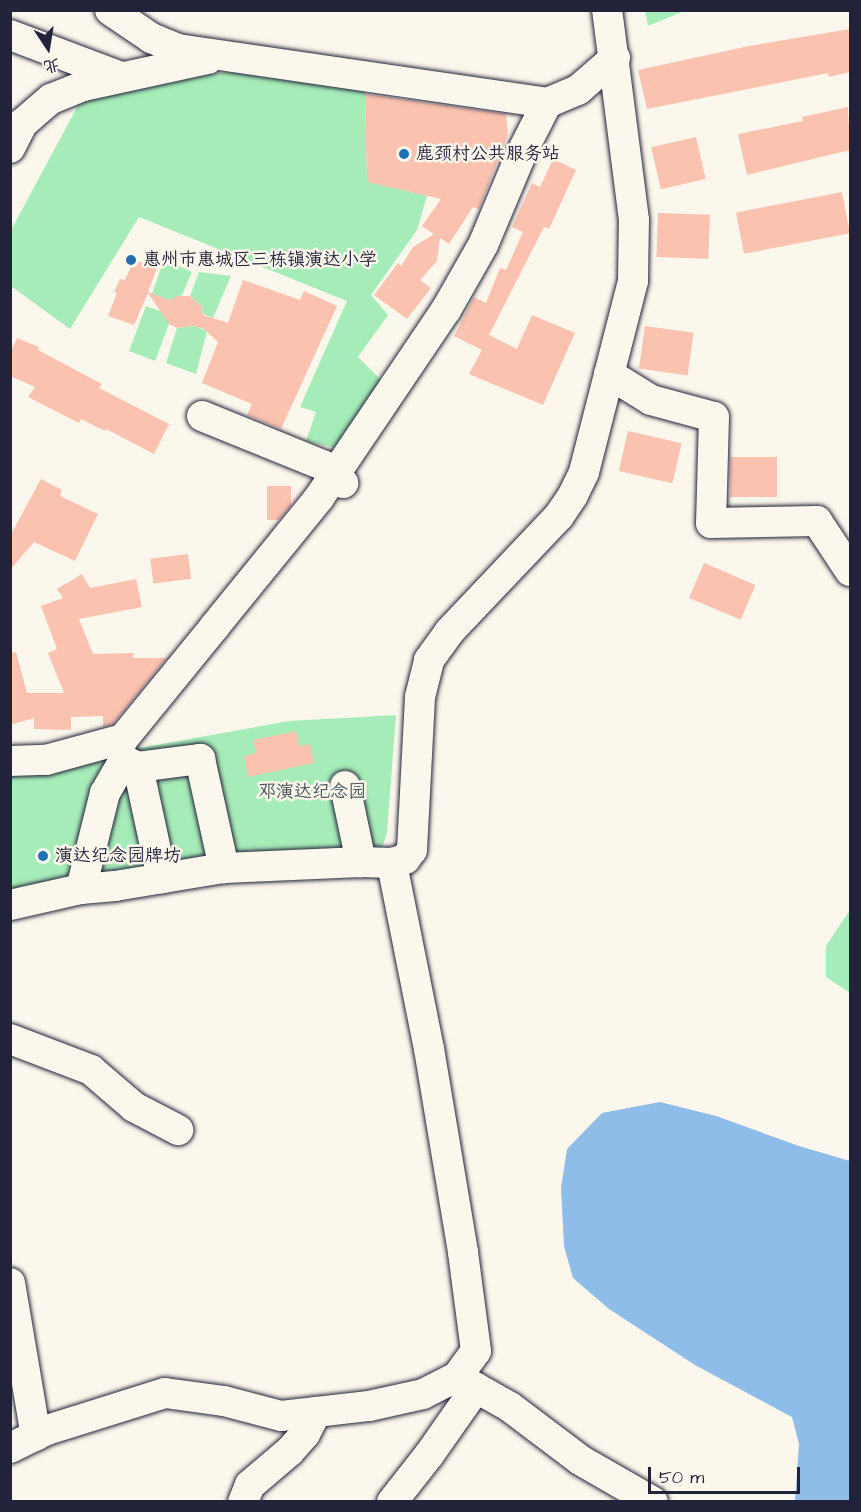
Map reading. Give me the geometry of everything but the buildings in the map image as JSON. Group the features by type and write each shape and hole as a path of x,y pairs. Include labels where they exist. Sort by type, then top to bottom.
{"street":[{"path":"110,10 151,38 178,49 547,103 578,90 615,58"},
{"path":"10,905 81,889 224,868 362,862 392,863 405,859 412,850 420,696 429,660 449,632 559,516 573,495 584,472 633,281 634,220 614,79 615,58 607,10"},
{"path":"14,37 121,77"},
{"path":"10,148 23,123 51,99 83,86 226,55"},
{"path":"81,889 105,793 128,756 319,498 440,319 483,245 522,152 547,103"},
{"path":"609,374 651,400 714,417 711,523 817,520 850,571"},
{"path":"202,416 325,466 343,483"},
{"path":"128,756 162,878"},
{"path":"10,761 128,756 200,759 224,868"},
{"path":"345,786 362,862"},
{"path":"392,863 429,1049 466,1274 476,1351 467,1382 429,1455 392,1502"},
{"path":"10,1039 91,1070 134,1107 178,1130"},
{"path":"10,1282 23,1442 165,1393 224,1401 280,1416 369,1406 467,1382 510,1407 580,1460 617,1492 653,1502"},
{"path":"243,1502 250,1485 290,1451 305,1434 316,1412"}],"green space":[{"path":"645,10 684,10 684,11 648,26"},
{"path":"258,69 365,88 367,181 427,196 417,230 371,295 388,315 358,357 383,382 336,448 306,441 316,412 300,407 347,301 139,217 70,329 11,286 10,232 82,98 192,76"},
{"path":"164,259 192,272 182,295 170,300 152,294"},
{"path":"199,272 231,276 213,318 203,314 201,306 190,296"},
{"path":"146,306 165,313 169,324 155,361 129,351"},
{"path":"194,326 207,331 196,374 166,363 177,328"},
{"name":"邓演达纪念园","path":"396,715 387,833 377,862 11,894 11,749 134,749 289,721"},
{"path":"850,910 850,993 826,977 826,946"}],"water":[{"path":"660,1102 716,1116 799,1146 850,1161 850,1501 795,1501 799,1444 792,1417 695,1365 609,1309 573,1278 564,1246 561,1188 567,1149 602,1113"}],"place":[{"name":"鹿颈村公共服务站","path":"404,154"},
{"name":"惠州市惠城区三栋镇演达小学","path":"131,260"},
{"name":"演达纪念园牌坊","path":"43,856"}]}
